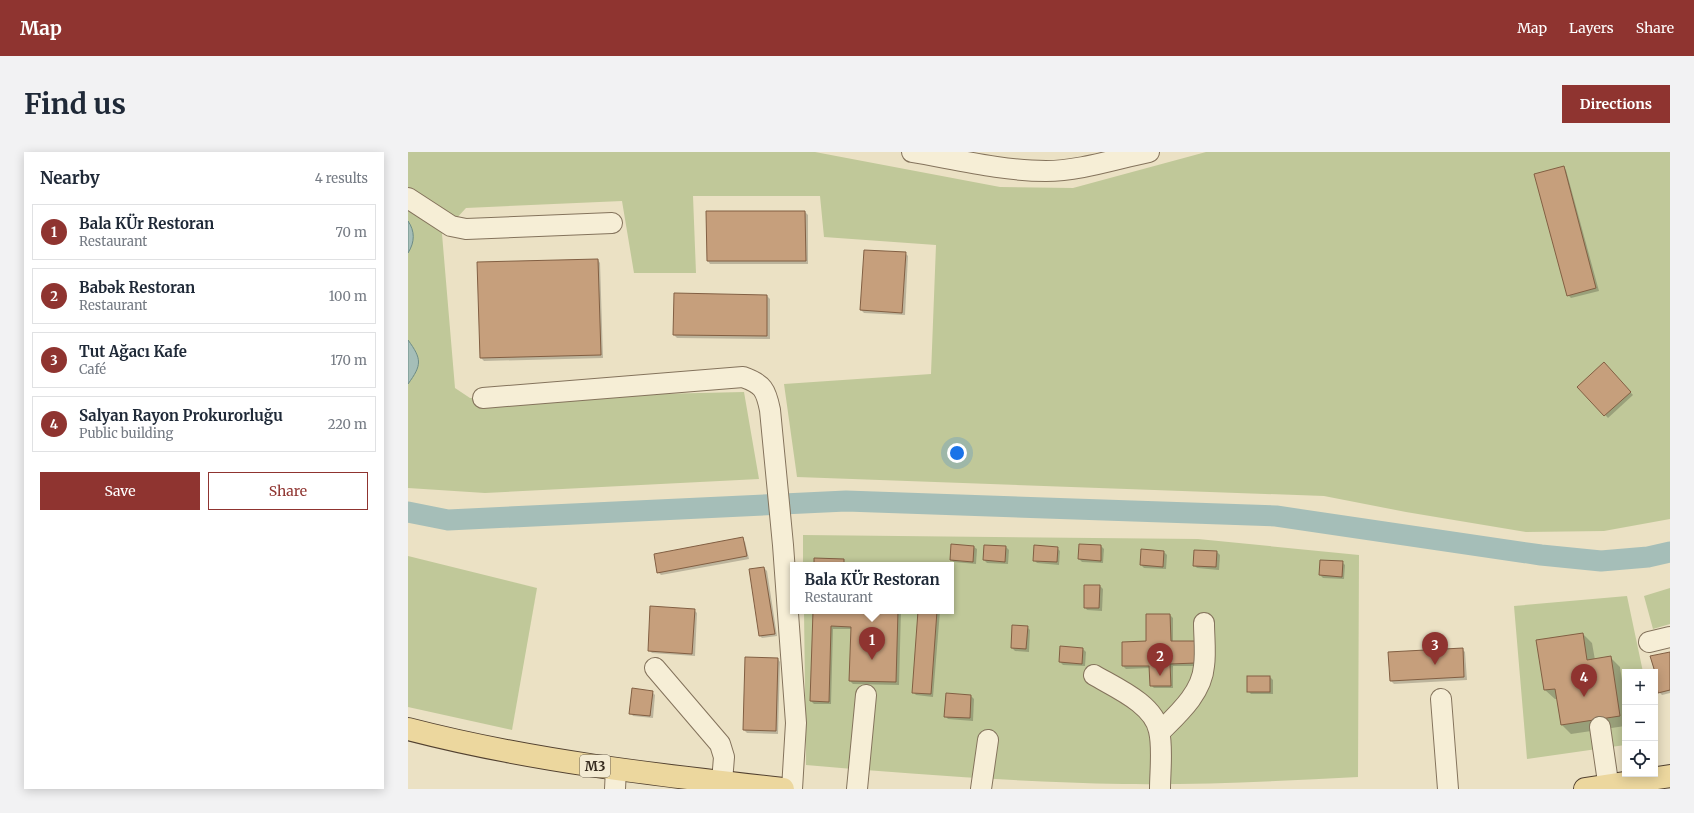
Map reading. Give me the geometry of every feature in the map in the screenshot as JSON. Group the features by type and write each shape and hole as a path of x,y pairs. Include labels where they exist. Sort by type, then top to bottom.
{"main road":[{"name":"M3","path":"408,729 616,779 722,782 783,789"},
{"path":"1585,789 1608,788 1670,776"}],"lane":[{"path":"912,152 1019,169 1046,171 1065,170 1148,152"},
{"path":"408,198 451,226 466,228 612,223"},
{"path":"483,398 743,377 758,382 767,395 783,545 796,723 792,789"},
{"path":"1160,732 1182,710 1197,688 1204,668 1204,623"},
{"path":"1649,642 1670,637"},
{"path":"655,668 720,744 724,757 722,782"},
{"path":"1094,674 1146,707 1156,720 1160,732 1160,789"},
{"path":"856,789 866,695"},
{"path":"1441,699 1448,789"},
{"path":"1600,727 1608,788"},
{"path":"981,789 988,740"}],"green space":[{"path":"408,152 815,152 1000,187 1073,188 1206,152 1670,152 1670,519 1604,531 1526,532 1406,512 1324,496 797,477 784,384 931,374 936,245 824,237 820,196 693,196 696,273 634,273 622,201 466,208 442,234 455,388 470,398 744,392 759,479 485,493 408,488"},
{"path":"803,535 1198,539 1359,555 1358,777 1211,783 1123,784 964,777 806,765 804,614 954,614 954,562 803,562"},
{"path":"408,556 537,588 512,730 408,707"},
{"path":"1670,588 1670,624 1653,629 1644,596"},
{"path":"1627,596 1642,669 1622,669 1622,745 1527,759 1514,606"}],"water":[{"path":"408,221 413,233 413,241 408,253"},
{"path":"408,340 418,357 418,367 408,384"}],"building":[{"path":"1564,166 1596,288 1567,296 1534,174"},
{"path":"706,211 805,211 806,261 707,261"},
{"path":"864,250 906,252 902,313 860,310"},
{"path":"598,259 601,355 480,358 477,262"},
{"path":"674,293 767,295 767,336 673,335"},
{"path":"1604,362 1631,392 1604,416 1577,387"},
{"path":"743,537 747,556 657,573 654,554"},
{"path":"951,544 974,546 973,562 950,560"},
{"path":"1079,544 1101,545 1101,561 1078,559"},
{"path":"984,545 1006,546 1005,562 983,560"},
{"path":"1034,545 1058,547 1057,562 1033,561"},
{"path":"1141,549 1164,551 1163,567 1140,565"},
{"path":"1194,550 1217,551 1216,567 1193,566"},
{"path":"814,558 844,559 844,562 814,562"},
{"path":"1320,560 1343,561 1342,577 1319,575"},
{"path":"764,567 775,634 759,636 749,569"},
{"path":"1084,585 1100,585 1099,608 1084,608"},
{"path":"650,606 695,609 692,654 648,651"},
{"path":"813,614 898,614 896,682 849,681 851,627 831,626 829,702 810,701"},
{"path":"918,614 937,614 931,694 912,693"},
{"path":"1146,614 1170,614 1171,641 1195,641 1196,663 1170,664 1171,686 1150,686 1149,666 1122,666 1122,642 1146,641"},
{"path":"1012,625 1028,626 1026,649 1011,648"},
{"path":"1583,633 1587,660 1611,656 1620,716 1561,725 1555,689 1544,690 1536,640"},
{"path":"1060,646 1083,648 1082,664 1059,662"},
{"path":"1463,648 1464,677 1390,681 1388,652"},
{"path":"1670,652 1670,690 1658,693 1658,669 1654,669 1650,656"},
{"path":"745,657 778,658 776,731 743,730"},
{"path":"1247,676 1270,676 1270,692 1247,692"},
{"path":"632,688 653,691 650,716 629,714"},
{"path":"946,693 971,695 970,718 944,717"}],"waterway":[{"path":"408,512 448,520 846,501 1276,516 1541,555 1601,561 1648,557 1670,552"}],"place":[{"name":"Bala KÜr Restoran","path":"872,660"},
{"name":"Tut Ağacı Kafe","path":"1435,665"},
{"name":"Babək Restoran","path":"1160,676"},
{"name":"Salyan Rayon Prokurorluğu","path":"1584,697"}]}
